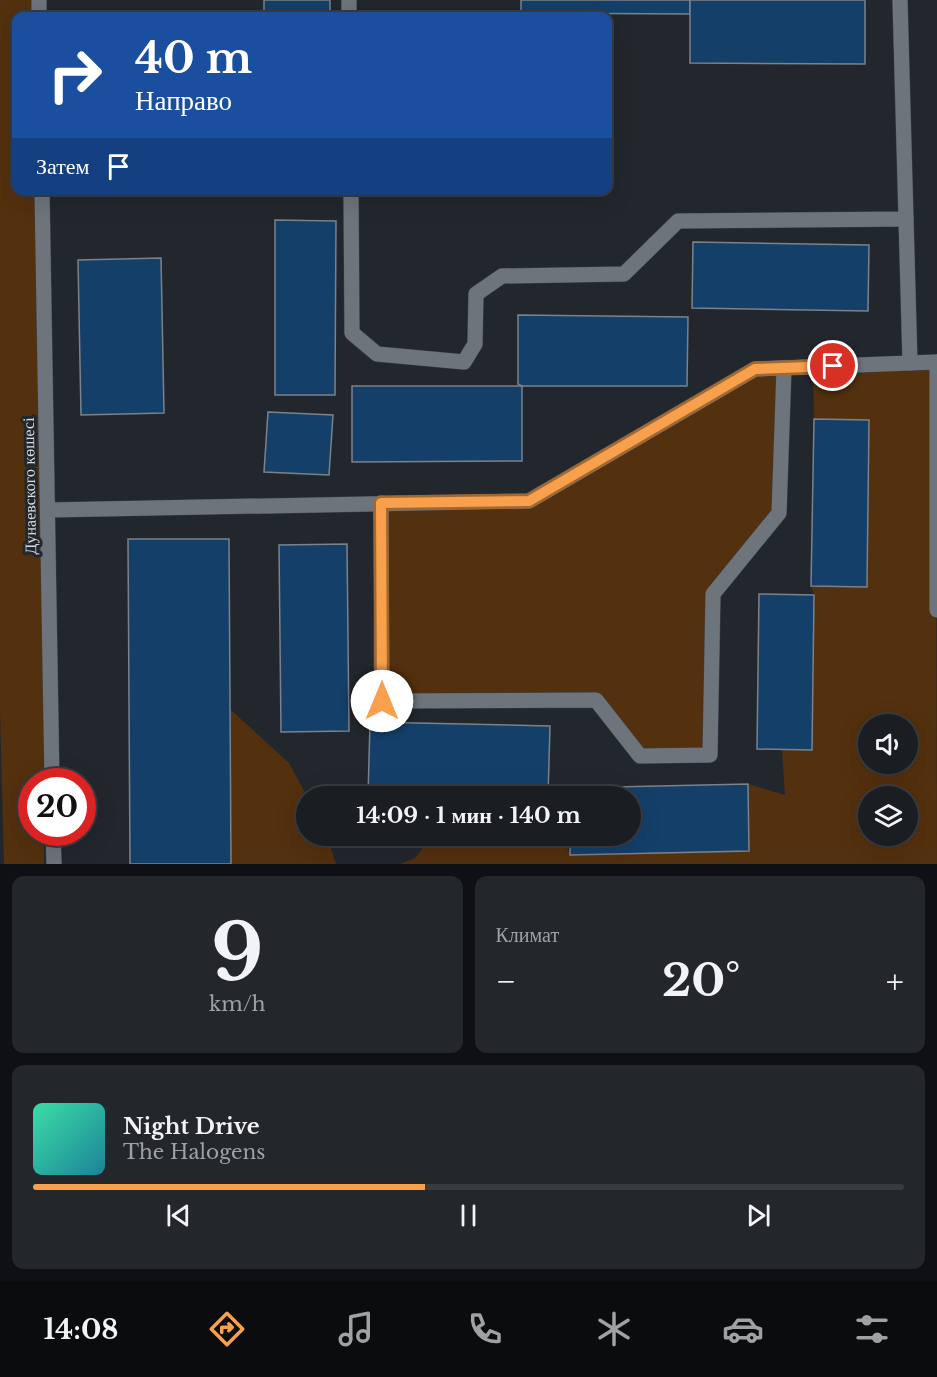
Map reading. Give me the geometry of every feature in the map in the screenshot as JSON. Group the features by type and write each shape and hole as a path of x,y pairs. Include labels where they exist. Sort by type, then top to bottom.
{"street":[{"path":"900,0 910,363"},
{"name":"Дунаевского көшесі","path":"42,195 52,768"},
{"path":"351,195 352,333 376,354 464,362 475,344 476,294 502,276 624,274 678,221 906,219"},
{"path":"48,510 529,501 755,369 937,362 937,610"},
{"path":"381,503 382,701 596,700 640,756 710,755 713,594 779,513 784,368"},
{"path":"53,846 54,864"}],"shaded area":[{"path":"0,0 37,0 37,12 12,12 12,195 38,195 44,768 18,768 18,846 44,846 44,864 4,864 0,712"},
{"path":"936,362 937,864 400,864 415,858 424,846 566,846 570,855 749,851 748,784 785,795 782,749 812,749 814,595 811,586 867,586 869,420 814,419 813,366"},
{"path":"784,368 779,513 713,594 710,755 640,756 596,700 373,704 373,504 529,501 755,369"},
{"path":"231,710 289,763 302,786 296,786 296,846 330,846 336,864 231,864"}],"building":[{"path":"264,0 330,0 330,12 264,12"},
{"path":"521,0 690,0 690,14 521,12"},
{"path":"690,0 865,0 865,64 690,63"},
{"path":"275,220 336,221 335,395 275,395"},
{"path":"693,242 869,245 868,311 692,308"},
{"path":"161,258 164,413 81,415 78,260"},
{"path":"518,315 688,317 687,386 522,386 518,384"},
{"path":"352,386 522,386 522,461 352,462"},
{"path":"268,412 333,415 329,475 264,472"},
{"path":"814,419 869,420 867,587 811,586"},
{"path":"128,539 229,539 231,864 130,864"},
{"path":"347,544 349,731 281,732 279,545"},
{"path":"759,594 814,595 812,750 757,749"},
{"path":"370,722 550,726 548,786 368,786"},
{"path":"748,784 749,851 570,855 570,846 641,846 641,786"}],"route":[{"path":"382,701 381,503 529,501 755,369 833,366"}]}
